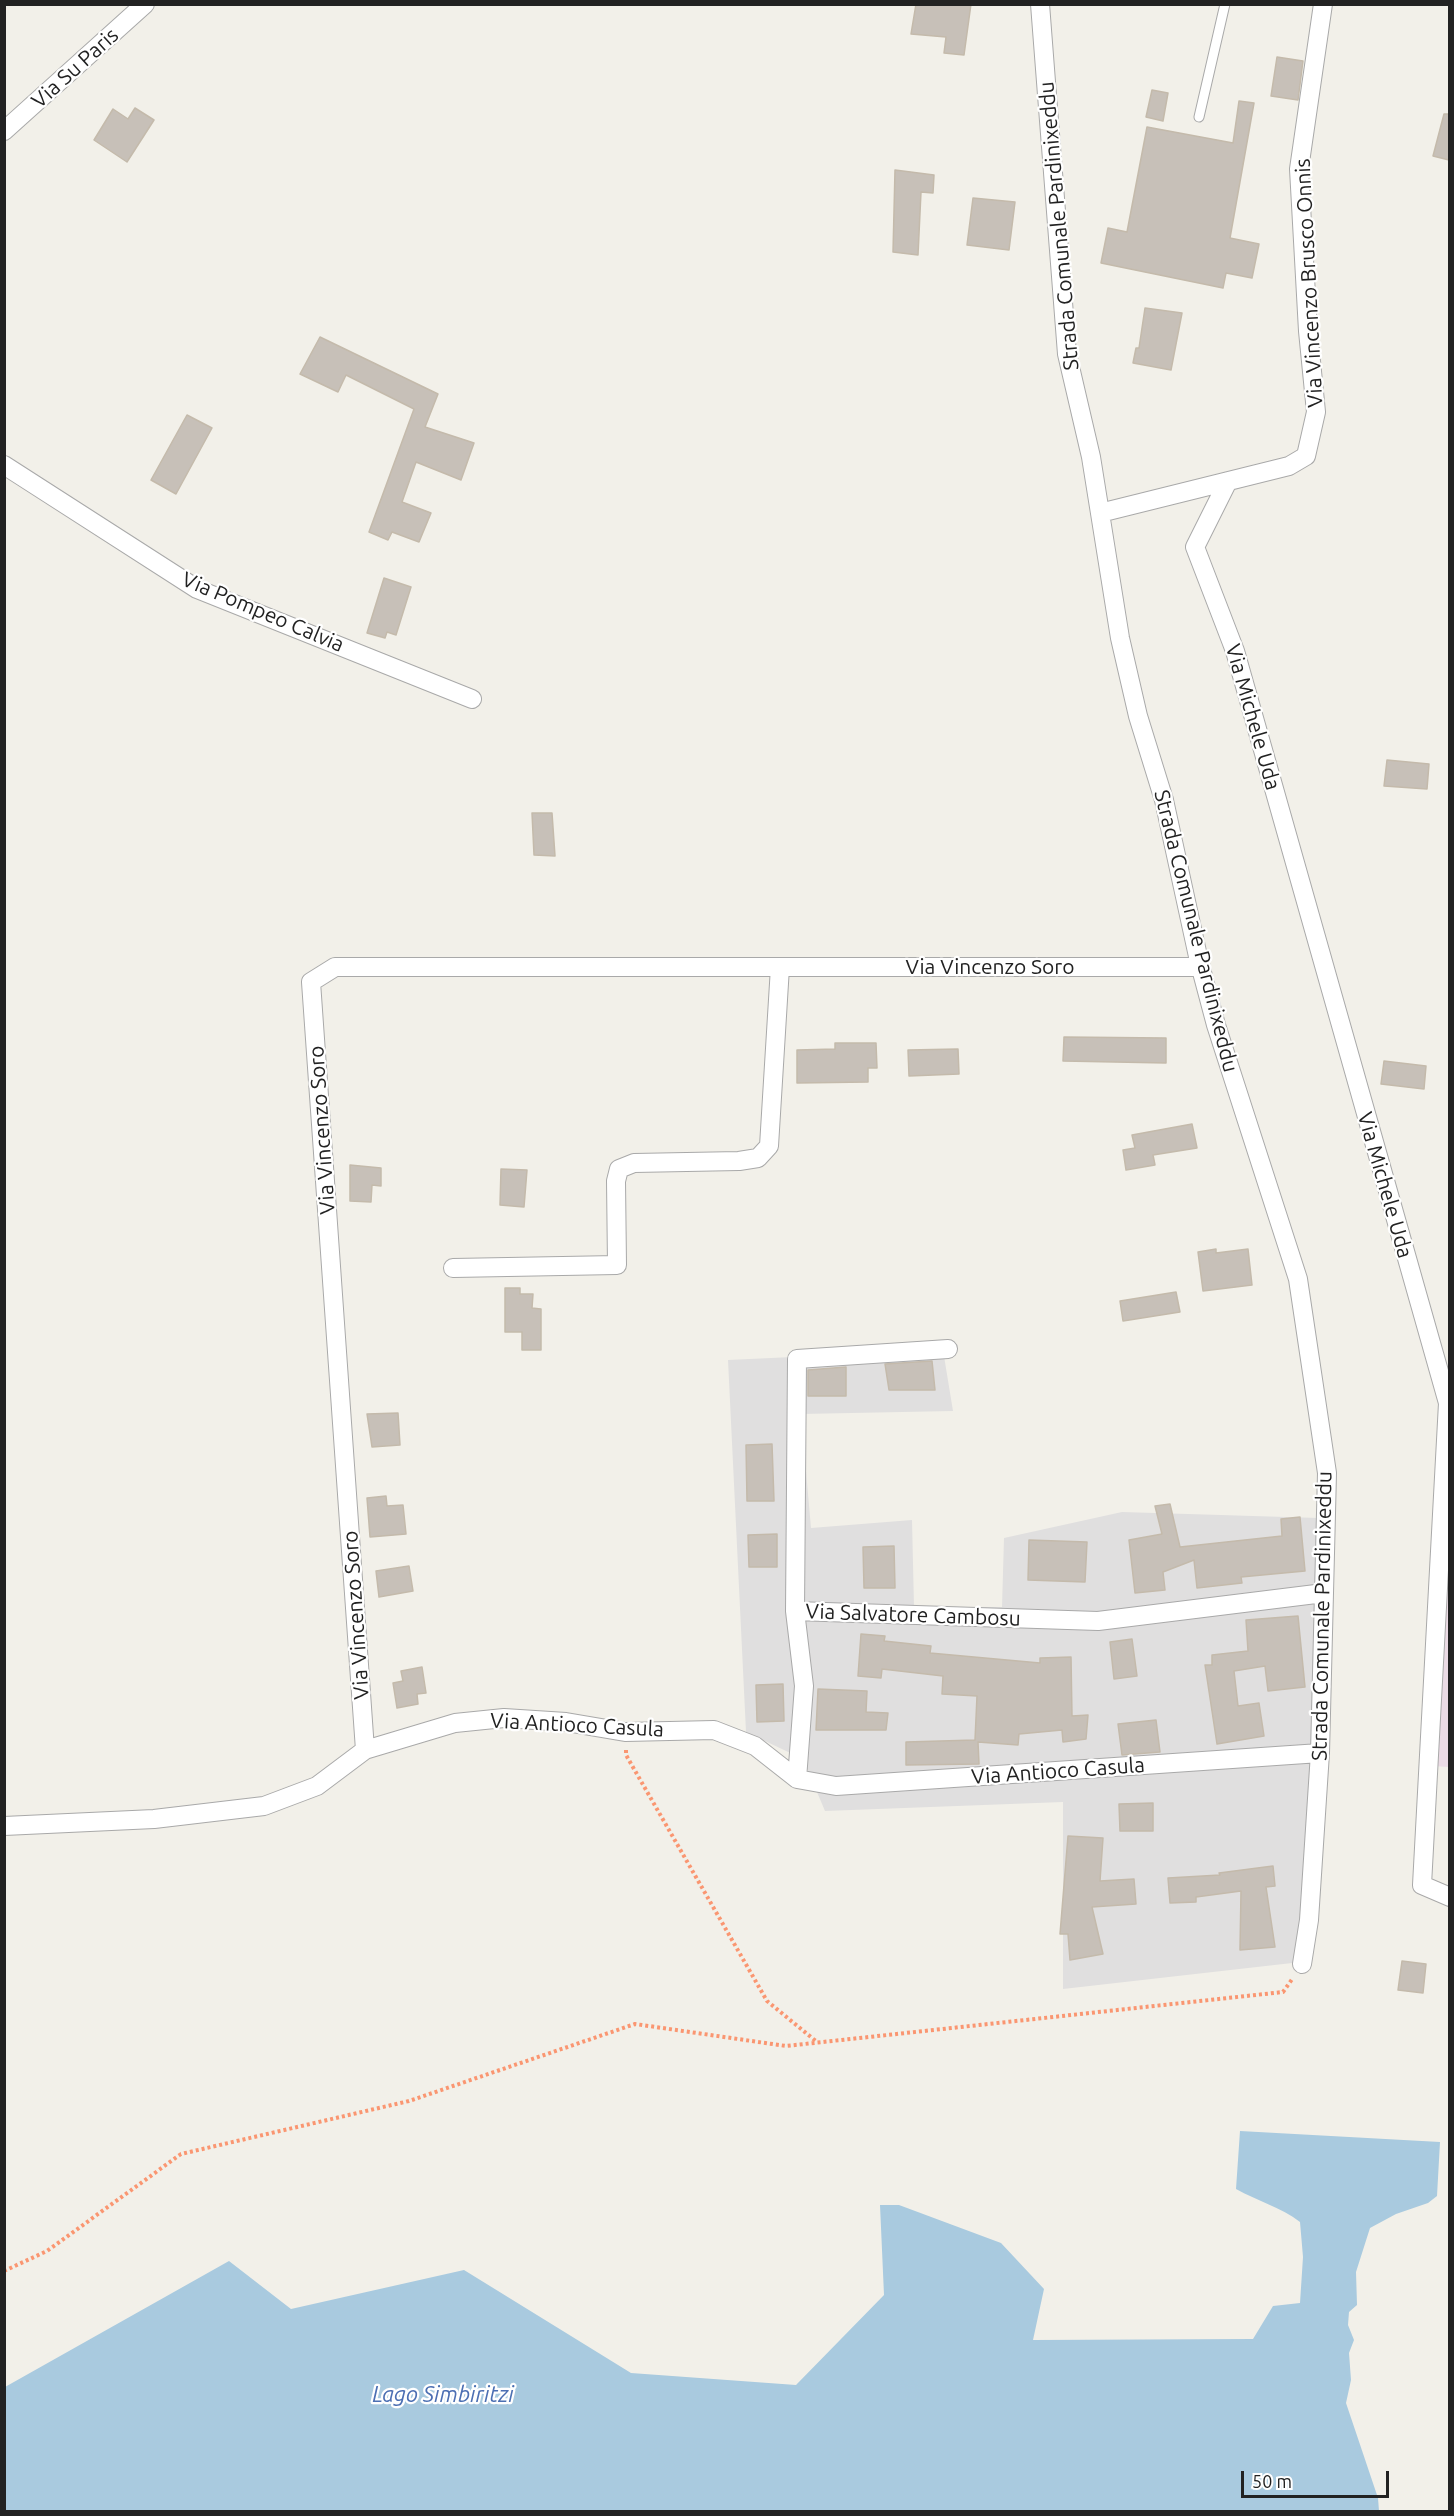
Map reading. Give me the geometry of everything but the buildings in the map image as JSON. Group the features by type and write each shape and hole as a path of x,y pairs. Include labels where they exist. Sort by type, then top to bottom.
{"street":[{"name":"Via Su Paris","path":"4,131 145,4"},
{"name":"Strada Comunale Pardinixeddu","path":"1040,4 1066,354 1091,458 1120,638 1138,716 1164,800 1216,1025 1298,1279 1327,1473 1320,1753 1309,1920 1302,1964"},
{"name":"Via Vincenzo Brusco Onnis","path":"1100,513 1289,466 1306,456 1316,412 1308,331 1299,169 1323,4"},
{"name":"Via Pompeo Calvia","path":"4,465 197,589 472,699"},
{"name":"Via Michele Uda","path":"1228,481 1196,547 1235,651 1448,1403 1422,1885 1449,1897"},
{"path":"453,1268 617,1265 616,1181 619,1169 634,1163 739,1161 758,1158 769,1146 780,966"},
{"name":"Via Vincenzo Soro","path":"365,1750 311,982 335,967 1201,967"},
{"name":"Via Salvatore Cambosu","path":"948,1349 797,1359 795,1611 1098,1621 1324,1593"},
{"path":"795,1611 804,1686 796,1779"},
{"name":"Via Antioco Casula","path":"4,1826 154,1820 264,1806 317,1786 365,1750 455,1723 504,1718 566,1722 625,1732 714,1730 755,1746 796,1779 836,1786 1320,1753"}],"lane":[{"path":"1198,117 1225,4"}],"path":[{"path":"625,1732 626,1755 767,2001 817,2042"},
{"path":"4,2271 47,2251 181,2154 408,2101 635,2024 786,2046 1283,1992 1302,1964"}],"shaded area":[{"path":"943,1350 953,1411 801,1414 811,1528 912,1520 914,1607 1002,1607 1004,1538 1122,1512 1319,1518 1323,1638 1301,1962 1063,1989 1063,1802 825,1811 803,1759 746,1732 728,1360"},
{"path":"1449,1567 1449,1767 1432,1766"}],"water":[{"name":"Lago Simbiritzi","path":"1240,2131 1440,2142 1437,2196 1428,2203 1396,2214 1370,2228 1356,2272 1357,2305 1349,2312 1348,2325 1354,2340 1349,2353 1351,2380 1346,2403 1378,2498 1379,2511 5,2511 5,2387 229,2261 291,2309 464,2270 631,2373 796,2385 884,2295 880,2205 899,2205 1001,2243 1044,2289 1033,2340 1253,2339 1273,2306 1300,2303 1303,2257 1300,2222 1285,2212 1236,2189"}]}
